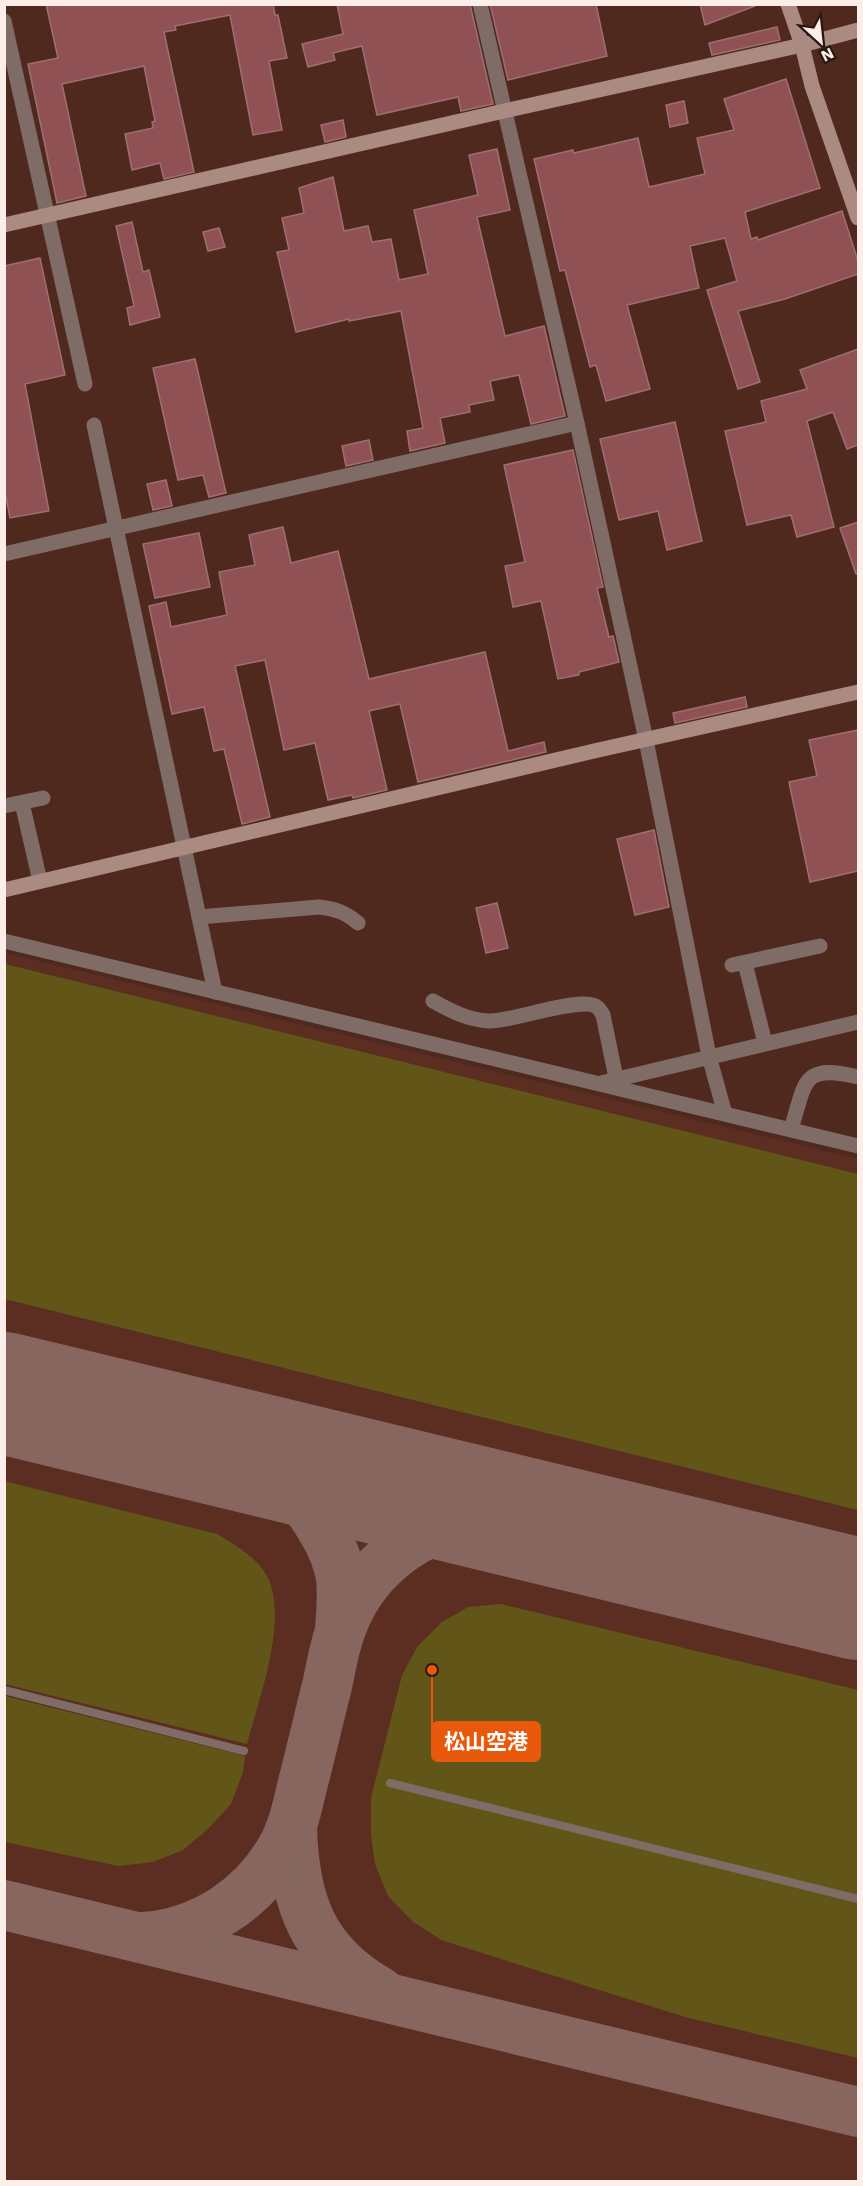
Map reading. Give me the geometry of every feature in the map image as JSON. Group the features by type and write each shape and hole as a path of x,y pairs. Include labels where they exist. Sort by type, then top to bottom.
{"street":[{"path":"480,4 577,423 646,740 709,1056 724,1114"},
{"path":"788,4 802,45 812,86 858,218"},
{"path":"4,21 85,384"},
{"path":"4,225 802,45 858,30"},
{"path":"4,554 577,423"},
{"path":"94,425 214,992"},
{"path":"4,890 858,692"},
{"path":"4,806 43,798"},
{"path":"22,803 40,881"},
{"path":"199,917 334,908 345,912 358,923"},
{"path":"4,941 214,992 608,1080 724,1114 858,1146"},
{"path":"765,1043 739,964 820,946"},
{"path":"433,1001 471,1019 490,1021 509,1019 574,1004 590,1004 598,1007 603,1015 608,1080"},
{"path":"608,1080 858,1022"},
{"path":"791,1129 806,1083 814,1076 834,1071 858,1077"}],"lane":[{"path":"4,1690 244,1750"},
{"path":"390,1783 858,1899"}],"shaded area":[{"path":"5,953 858,1159 858,2181 5,2182"},
{"path":"5,964 858,1174 858,1510 5,1299"},
{"path":"4,1481 217,1534 260,1565 269,1580 274,1598 275,1618 269,1662 247,1744 5,1684"},
{"path":"501,1604 858,1690 858,2058 685,2017 441,1940 412,1921 388,1896 375,1864 371,1835 371,1798 402,1675 417,1647 442,1622 468,1607"},
{"path":"5,1696 245,1756 243,1772 231,1804 207,1830 183,1850 153,1862 118,1866 5,1842"}],"building":[{"path":"46,4 273,4 275,15 278,15 287,58 269,61 282,130 253,135 230,15 175,26 176,30 164,32 194,172 164,179 160,163 132,170 125,134 153,128 152,122 155,121 144,66 62,84 86,196 57,203 28,64 58,58"},
{"path":"337,4 470,4 493,104 461,111 458,97 377,115 362,46 333,53 335,60 308,67 302,44 343,34"},
{"path":"490,4 596,4 607,56 508,80"},
{"path":"700,4 755,4 755,6 705,25"},
{"path":"777,27 780,40 712,55 709,43"},
{"path":"786,79 820,188 745,212 751,239 757,237 758,240 842,211 858,261 858,274 785,299 738,311 760,382 738,389 707,290 737,281 725,238 690,246 699,288 627,305 650,389 606,401 596,365 590,367 565,270 560,271 534,159 573,150 574,153 638,138 649,187 705,174 697,138 734,130 724,99"},
{"path":"684,101 688,123 670,127 666,105"},
{"path":"343,120 346,137 325,142 321,125"},
{"path":"497,149 510,210 477,217 505,336 544,326 565,416 531,424 519,375 490,381 494,400 469,405 470,412 440,418 445,443 410,451 407,431 423,428 401,311 349,321 349,319 296,332 277,252 289,250 282,218 304,213 299,188 333,177 344,231 368,226 372,242 391,239 399,280 428,274 414,210 478,195 469,155"},
{"path":"132,222 143,272 149,270 160,317 130,325 127,308 134,306 116,226"},
{"path":"219,228 225,247 208,251 203,232"},
{"path":"40,258 65,375 25,384 49,511 10,518 4,487 4,266"},
{"path":"858,349 858,445 847,449 833,412 807,421 834,527 797,537 791,515 747,525 725,431 766,422 761,401 807,389 800,370"},
{"path":"195,359 226,493 209,497 203,475 178,480 153,368"},
{"path":"675,422 702,541 667,550 658,511 619,520 600,439"},
{"path":"369,440 373,460 346,466 342,446"},
{"path":"573,450 603,587 597,588 609,637 613,636 619,662 558,679 541,601 513,607 505,566 525,562 504,465"},
{"path":"166,480 172,506 153,510 147,484"},
{"path":"858,522 858,574 856,574 840,528"},
{"path":"283,527 291,563 338,551 369,679 485,652 508,751 544,742 546,752 418,782 400,704 369,711 387,790 353,798 352,795 328,800 315,743 284,750 265,660 235,666 270,817 242,824 224,749 214,751 204,707 172,714 149,606 166,602 171,627 227,615 219,572 255,565 249,535"},
{"path":"199,533 210,587 155,598 143,544"},
{"path":"745,697 747,707 675,723 673,713"},
{"path":"858,730 858,871 810,882 789,782 817,776 809,740"},
{"path":"654,830 669,907 635,915 617,839"},
{"path":"497,903 508,948 486,953 476,908"}],"taxiway":[{"path":"222,1446 268,1470 292,1490 313,1515 332,1548 340,1572 342,1591 340,1630"},
{"path":"143,1937 175,1932 215,1916 250,1890 277,1857 290,1832 339,1636 349,1609 374,1574 406,1546 444,1527 481,1519 528,1520"},
{"path":"292,1827 297,1879 311,1923 338,1960 357,1977 380,1992"},
{"path":"4,1905 858,2112"}],"runway":[{"path":"4,1393 858,1599"}],"place":[{"name":"松山空港","path":"432,1670"}]}
